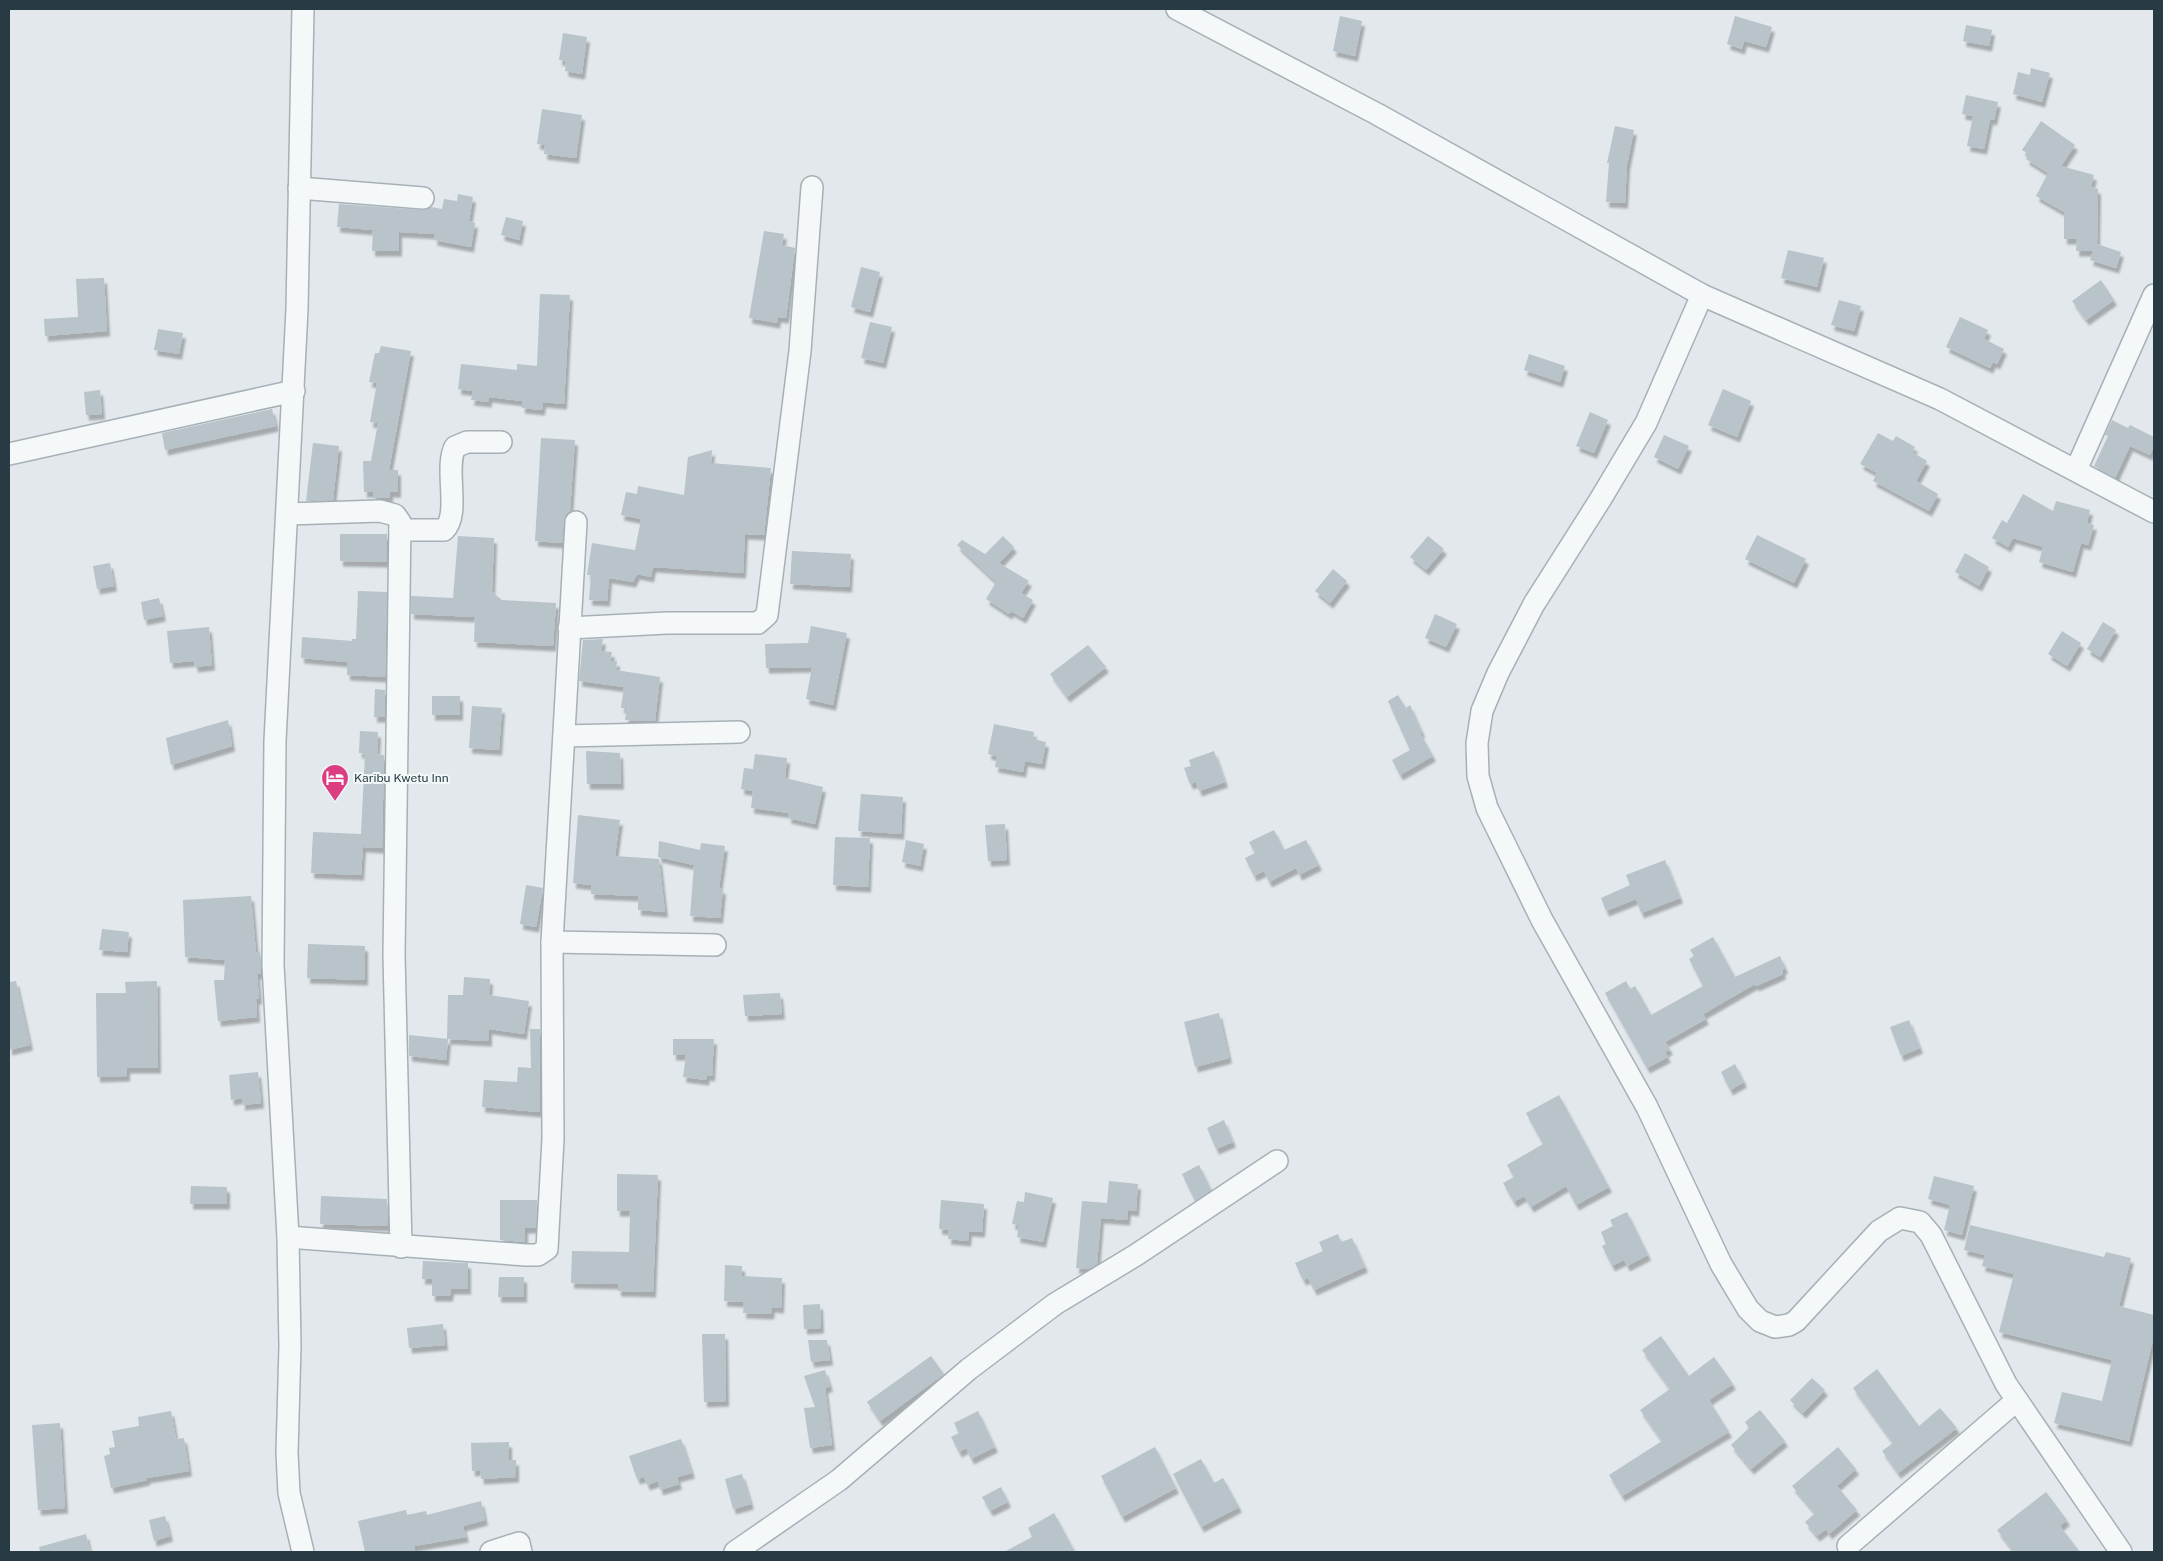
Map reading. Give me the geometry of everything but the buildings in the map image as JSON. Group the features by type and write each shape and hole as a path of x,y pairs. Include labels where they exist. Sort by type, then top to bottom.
{"street":[{"path":"303,9 294,391 275,742 273,965 288,1237 290,1346 287,1453 289,1493 303,1552"},
{"path":"1177,9 1385,118 1702,295 1940,399 2154,512"},
{"path":"299,188 423,198"},
{"path":"569,628 667,623 758,623 767,614 800,351 812,188"},
{"path":"1702,295 1646,422 1600,500 1534,604 1498,673 1482,711 1477,743 1478,776 1487,808 1542,920 1647,1107 1721,1264 1753,1315 1768,1326 1790,1325 1796,1321 1879,1231 1894,1220 1914,1219 1920,1222 1931,1235 2006,1384 2120,1552"},
{"path":"2076,470 2154,295"},
{"path":"9,454 294,391"},
{"path":"400,530 444,530 450,520 452,461 456,447 467,442 501,442"},
{"path":"288,514 380,511 398,516 400,530 394,956 401,1247"},
{"path":"288,1237 526,1255 538,1255 547,1248 553,1139 552,942 576,522"},
{"path":"564,736 739,732"},
{"path":"552,942 715,945"},
{"path":"735,1552 839,1480 969,1369 1009,1341 1055,1304 1136,1255 1277,1161"},
{"path":"1848,1546 2017,1400"},
{"path":"491,1552 519,1543 521,1552"}],"place":[{"name":"Karibu Kwetu Inn","path":"335,802"}]}
